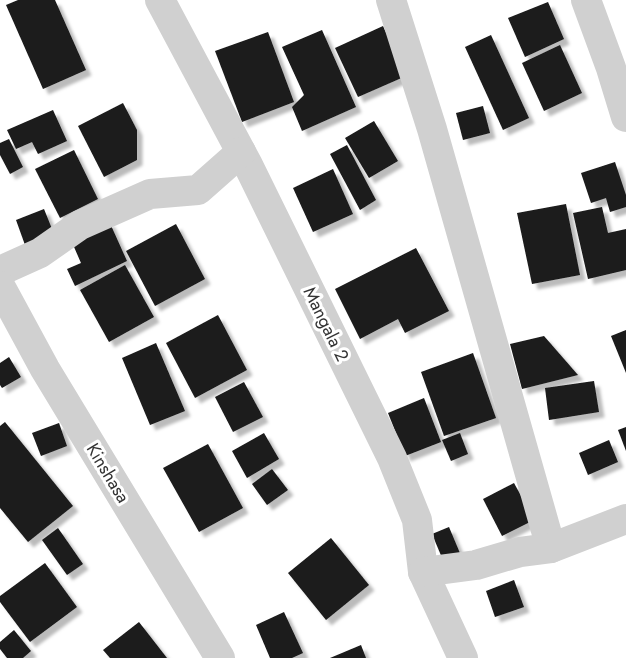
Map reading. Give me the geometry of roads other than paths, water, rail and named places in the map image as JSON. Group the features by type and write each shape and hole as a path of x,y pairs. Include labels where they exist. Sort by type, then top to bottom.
{"street":[{"name":"Mangala 2","path":"160,0 241,152 392,458 417,520 423,572 463,658"},
{"path":"391,0 432,129 551,548"},
{"path":"586,0 626,117"},
{"path":"0,271 40,253 80,225 150,194 198,190 241,152"},
{"name":"Kinshasa","path":"0,286 45,369 220,658"},
{"path":"423,572 476,565 520,552 551,548 626,519"}]}
